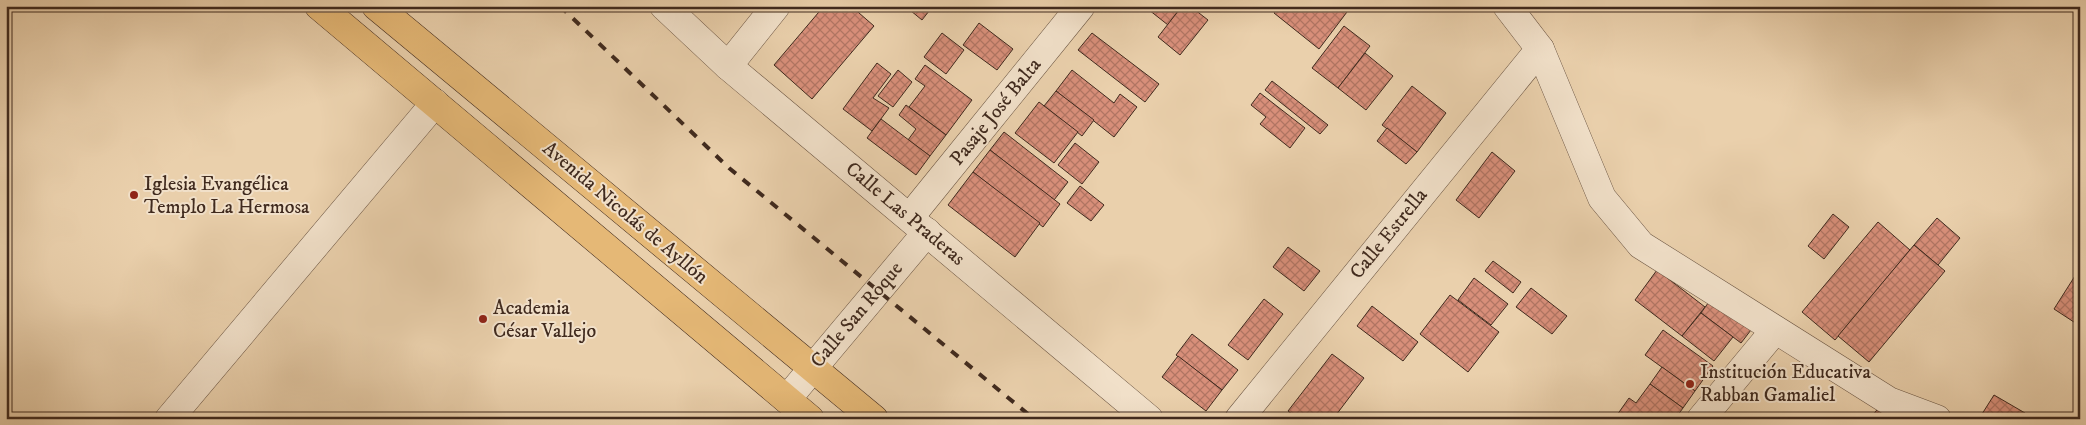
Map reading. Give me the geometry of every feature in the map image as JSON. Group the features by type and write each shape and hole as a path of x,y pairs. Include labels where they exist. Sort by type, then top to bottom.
{"main road":[{"name":"Avenida Nicolás de Ayllón","path":"319,6 810,419"},
{"name":"Avenida Nicolás de Ayllón","path":"376,6 874,419"}],"street":[{"name":"Calle Las Praderas","path":"664,6 728,66 919,224 1149,419"},
{"path":"728,66 776,6"},
{"name":"Pasaje José Balta","path":"919,224 1082,6"},
{"path":"1507,6 1540,48 1602,198 1641,245 1889,401 1937,419"},
{"name":"Calle Estrella","path":"1239,419 1540,48"},
{"path":"169,419 436,103"},
{"name":"Calle San Roque","path":"787,399 919,224"},
{"path":"1701,419 1775,330"}],"building":[{"path":"824,6 851,6 874,26 812,99 774,65"},
{"path":"905,6 933,6 922,20"},
{"path":"1144,6 1182,6 1168,25"},
{"path":"1182,6 1190,6 1208,20 1180,55 1158,37"},
{"path":"1279,6 1348,6 1350,8 1319,49 1274,13"},
{"path":"979,23 1013,49 997,70 963,45"},
{"path":"1344,26 1370,46 1338,88 1312,68"},
{"path":"942,33 964,50 946,74 924,57"},
{"path":"1092,33 1159,84 1145,102 1078,50"},
{"path":"1365,53 1393,76 1366,110 1338,88"},
{"path":"877,63 891,74 873,98 889,108 872,131 843,109"},
{"path":"925,65 972,100 946,135 909,107 925,86 915,79"},
{"path":"898,70 912,82 893,107 878,96"},
{"path":"1072,70 1114,103 1120,94 1137,107 1114,137 1056,91"},
{"path":"1272,81 1328,125 1320,134 1265,90"},
{"path":"1412,86 1446,113 1417,152 1382,125"},
{"path":"1056,91 1094,120 1082,136 1044,106"},
{"path":"1260,93 1305,128 1290,148 1260,124 1266,117 1251,105"},
{"path":"1039,102 1078,132 1054,163 1015,133"},
{"path":"906,105 946,135 930,156 908,140 916,129 899,115"},
{"path":"881,119 930,156 916,175 867,138"},
{"path":"1387,128 1417,152 1406,164 1377,141"},
{"path":"1004,132 1068,182 1054,200 990,150"},
{"path":"1075,143 1099,162 1082,184 1058,165"},
{"path":"990,150 1060,204 1043,227 973,172"},
{"path":"1492,152 1515,171 1479,218 1456,200"},
{"path":"973,172 1040,223 1015,257 948,205"},
{"path":"1080,186 1104,205 1091,221 1067,203"},
{"path":"1833,214 1849,227 1824,259 1808,246"},
{"path":"1937,218 1960,238 1938,265 1914,245"},
{"path":"1878,222 1910,250 1835,340 1802,312"},
{"path":"1914,245 1945,271 1869,362 1838,336"},
{"path":"1288,247 1320,271 1304,291 1273,267"},
{"path":"1493,261 1521,282 1513,293 1485,271"},
{"path":"2080,268 2080,326 2054,309"},
{"path":"1657,270 1705,307 1682,336 1635,300"},
{"path":"1474,278 1508,304 1491,325 1458,300"},
{"path":"1531,288 1567,316 1552,334 1516,307"},
{"path":"1450,295 1499,332 1468,372 1420,334"},
{"path":"1264,299 1283,314 1248,360 1228,345"},
{"path":"1711,299 1751,330 1741,343 1701,313"},
{"path":"1372,306 1418,342 1403,361 1357,326"},
{"path":"1701,313 1733,337 1714,361 1682,336"},
{"path":"1663,330 1713,366 1695,391 1645,355"},
{"path":"1192,334 1238,370 1222,390 1176,355"},
{"path":"1332,354 1364,378 1333,419 1298,419 1288,411"},
{"path":"1178,356 1222,390 1206,411 1162,377"},
{"path":"1662,367 1695,391 1683,408 1650,384"},
{"path":"1650,384 1683,408 1675,419 1623,419 1617,415 1629,398 1636,403"},
{"path":"1994,395 2025,413 2022,419 1990,419 1982,414"},
{"path":"1879,407 1905,419 1870,419"}],"railway":[{"path":"560,6 729,168 1034,419"}],"place":[{"name":"Iglesia Evangélica Templo La Hermosa","path":"134,195"},
{"name":"Academia César Vallejo","path":"483,319"},
{"name":"Institución Educativa Rabban Gamaliel","path":"1690,384"}]}
